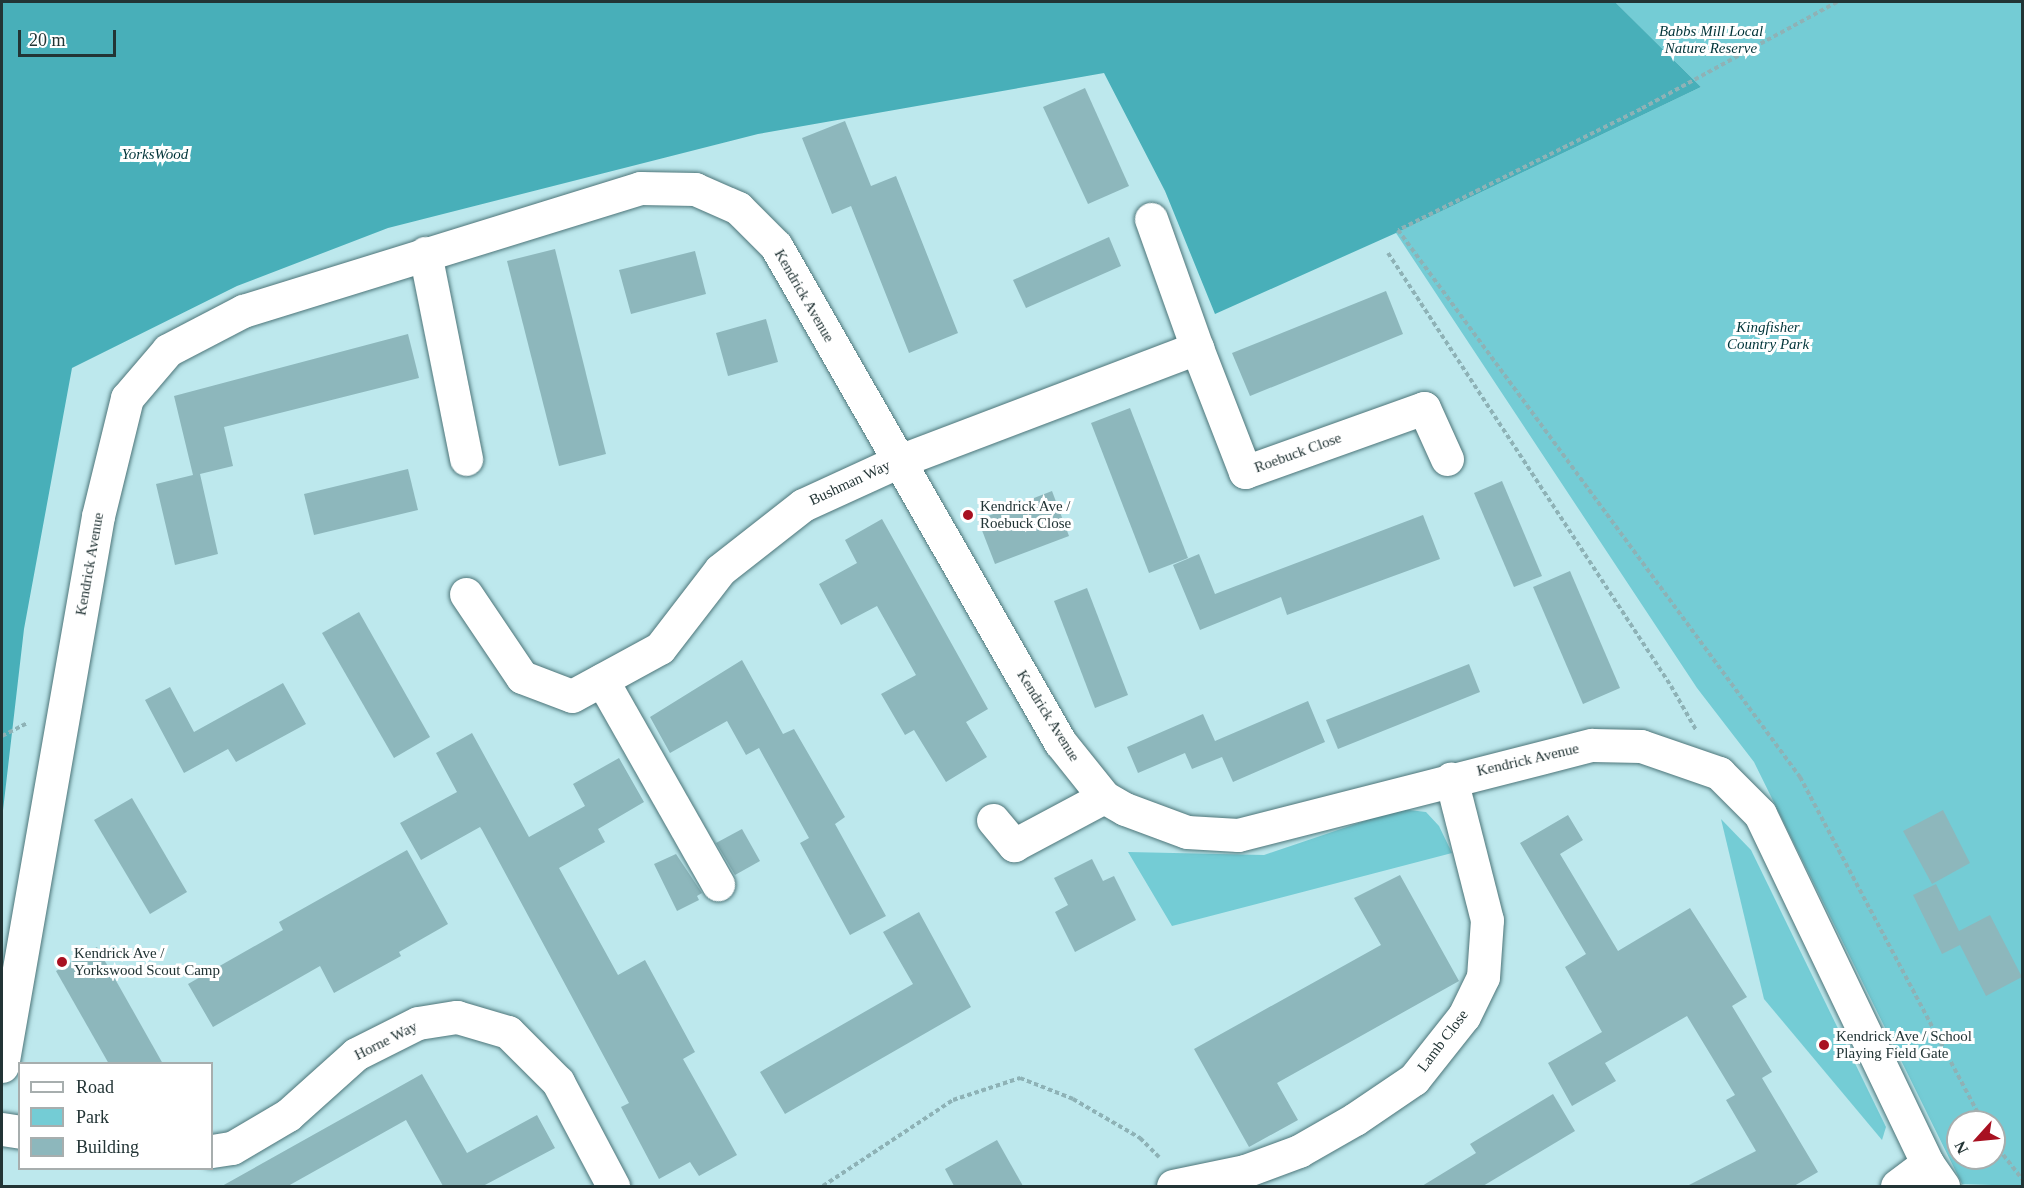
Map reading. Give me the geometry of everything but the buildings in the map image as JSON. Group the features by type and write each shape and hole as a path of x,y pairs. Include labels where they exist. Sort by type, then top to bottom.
{"street":[{"name":"Kendrick Avenue","path":"2,1066 98,516 128,398 168,350 243,311 640,188 695,189 738,208 776,246 1060,742 1104,797 1125,809 1186,832 1238,835 1592,745 1641,746 1719,773 1760,814 1935,1175"},
{"path":"1151,219 1197,348"},
{"path":"425,254 466,459"},
{"name":"Roebuck Close","path":"1197,348 1245,472 1424,408 1447,459"},
{"name":"Bushman Way","path":"466,594 522,677 572,696 660,648 720,570 804,505 899,461 1197,348"},
{"path":"602,680 718,884"},
{"name":"Lamb Close","path":"1179,1185 1245,1171 1299,1151 1355,1119 1414,1079 1464,1016 1483,977 1487,920 1451,779"},
{"path":"993,820 1014,845 1104,797"},
{"name":"Horne Way","path":"213,1151 232,1148 288,1116 356,1054 418,1023 457,1017 508,1032 558,1082 613,1186"},
{"path":"2,1129 18,1132"},
{"path":"1897,1186 1935,1175"}],"path":[{"path":"1837,2 1641,109 1398,230 1800,777 1977,1110"},
{"path":"1388,253 1671,686 1719,773"},
{"path":"823,1186 953,1100 1020,1078 1073,1099 1140,1138 1179,1185"},
{"path":"2006,1158 2022,1179"}],"green space":[{"name":"YorksWood","path":"2,2 1615,2 1701,87 1396,233 1215,314 1165,191 1104,73 758,134 388,228 237,286 72,368 24,629 2,819"},
{"name":"Kingfisher Country Park","path":"1615,2 2022,2 2022,1186 1962,1184 1955,1170 2006,1170 2006,1110 1946,1110 1946,1152 1754,762 1697,688 1396,233 1701,87"},
{"path":"1400,809 1426,812 1439,826 1452,853 1172,926 1128,852 1264,855"},
{"path":"1721,819 1751,850 1886,1127 1882,1140 1764,999"}],"place":[{"name":"Kendrick Ave / Roebuck Close","path":"968,515"},
{"name":"Kendrick Ave / Yorkswood Scout Camp","path":"62,962"},
{"name":"Kendrick Ave / School Playing Field Gate","path":"1824,1045"}],"park label":[{"name":"Babbs Mill Local Nature Reserve","path":"1711,40"}]}
